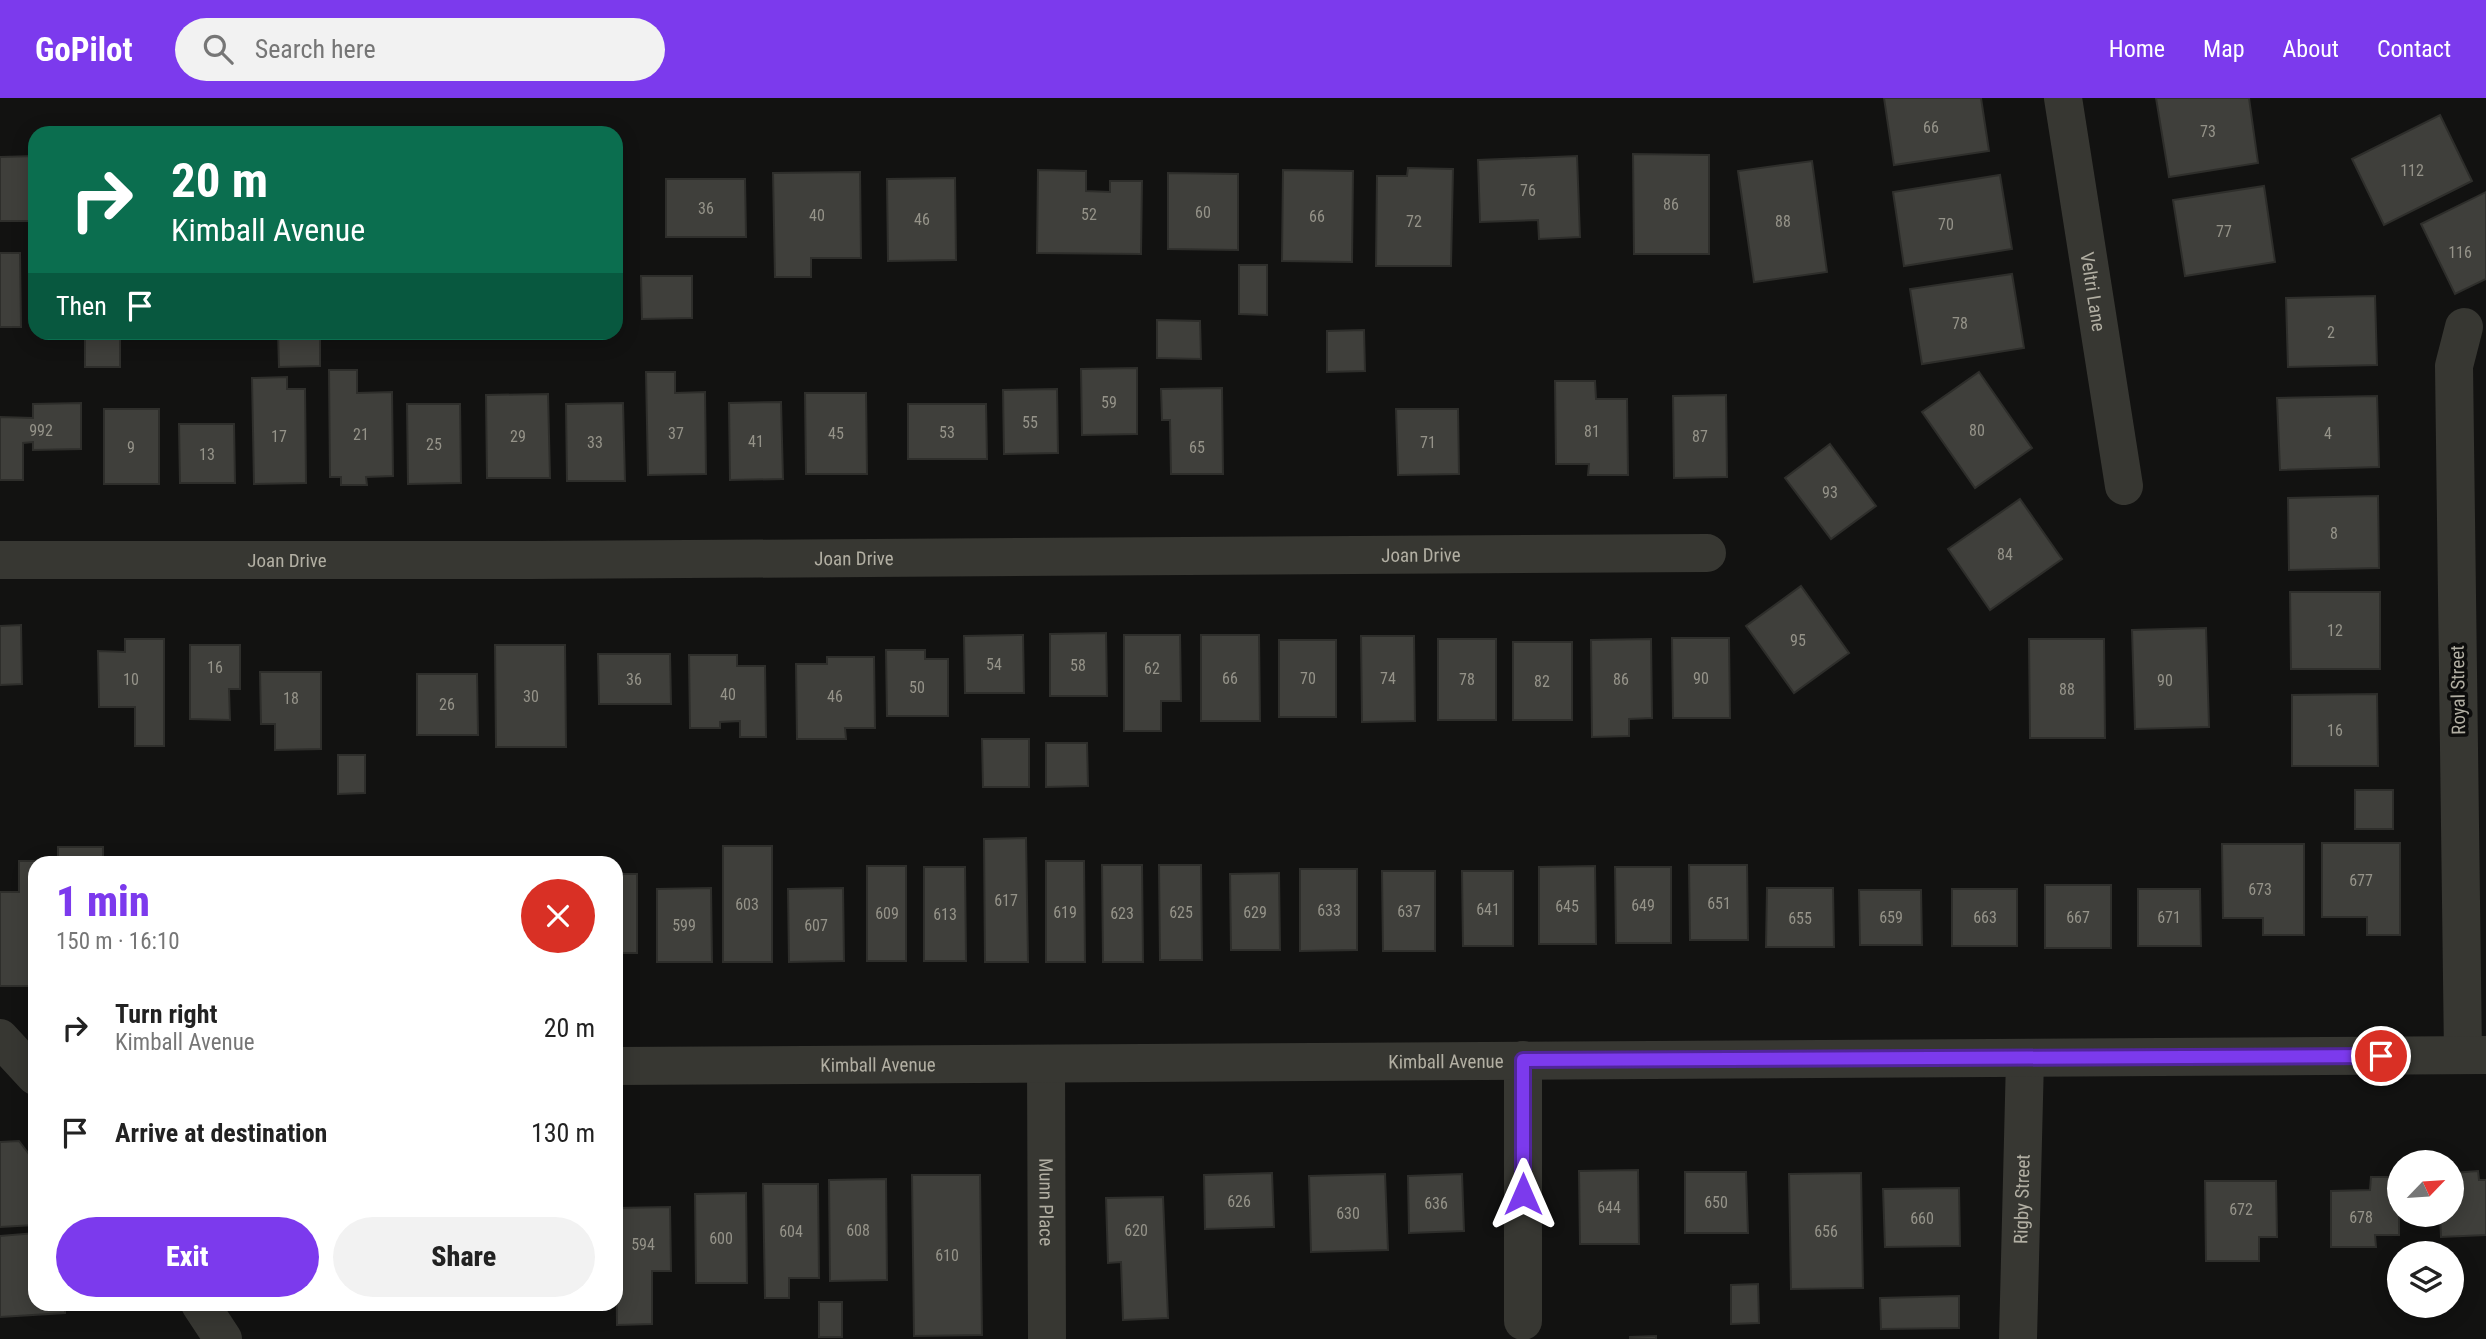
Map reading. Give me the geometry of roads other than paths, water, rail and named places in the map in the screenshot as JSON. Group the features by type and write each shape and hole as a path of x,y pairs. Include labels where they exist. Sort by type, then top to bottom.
{"street":[{"name":"Veltri Lane","path":"2063,98 2124,486"},
{"name":"Royal Street","path":"2464,327 2454,366 2474,1055"},
{"name":"Joan Drive","path":"0,560 1707,553"},
{"path":"0,1038 25,1073"},
{"name":"Kimball Avenue","path":"623,1066 2474,1055"},
{"name":"Rigby Street","path":"2018,1339 2025,1059"},
{"path":"1523,1060 1523,1321"},
{"name":"Munn Place","path":"1046,1064 1047,1339"},
{"path":"205,1311 223,1339"}]}
